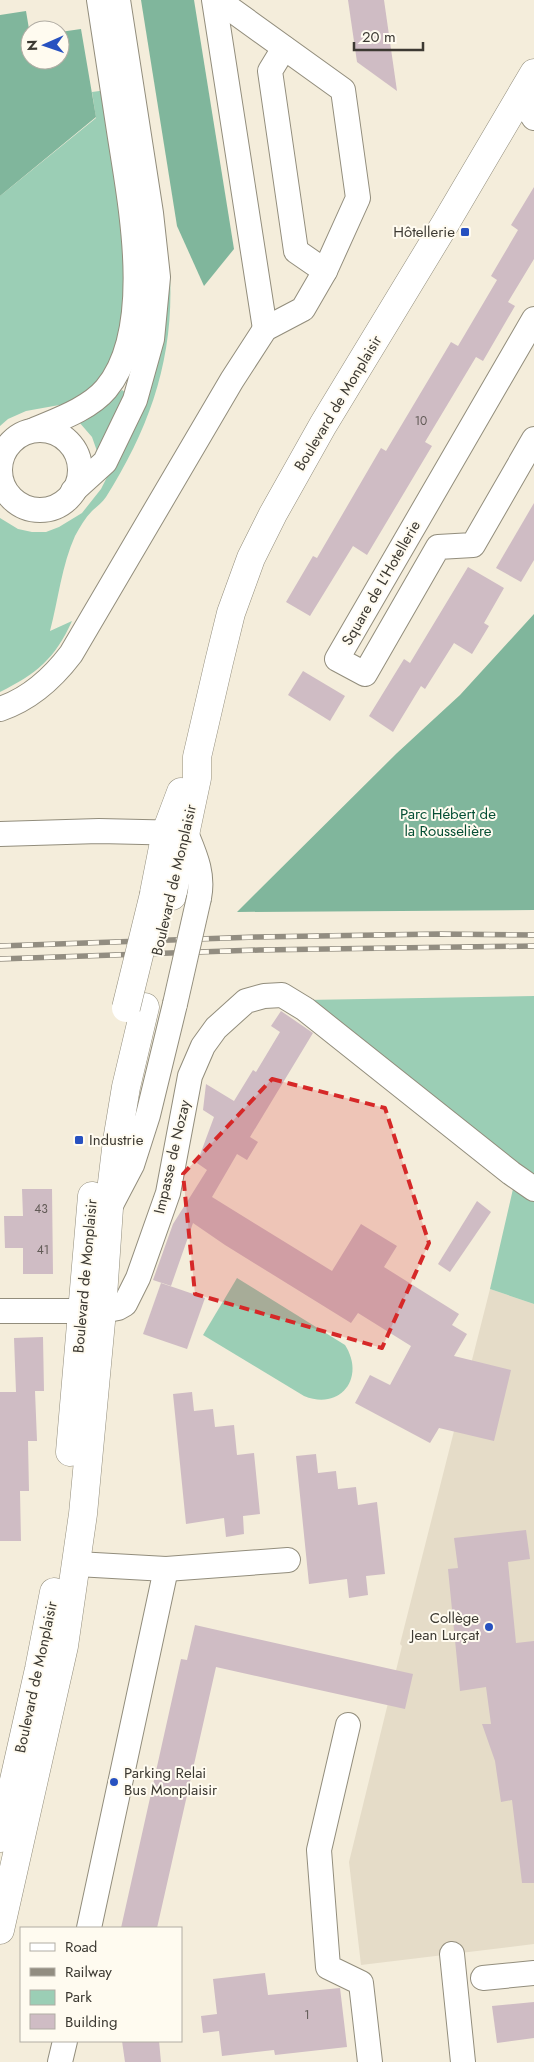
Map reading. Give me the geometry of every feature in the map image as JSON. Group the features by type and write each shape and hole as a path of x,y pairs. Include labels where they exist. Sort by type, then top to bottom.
{"main road":[{"name":"Boulevard de Monplaisir","path":"0,1930 13,1803 58,1563 136,1008 163,895 186,776 197,757 231,613 259,540 323,425 527,107 534,73"},
{"name":"Boulevard de Monplaisir","path":"0,1844 64,1646 77,1564 92,1311 90,1213 98,1142 112,1070 136,1008"}],"street":[{"path":"99,0 131,212 134,306 129,341 119,369 105,390 77,411 26,433 11,443 1,456 1,475 7,491 19,504 36,509 53,507 68,498 105,462 135,400 152,339 158,277 151,212 118,0"},
{"path":"0,709 27,697 42,686 58,671 71,654 232,380 265,330 303,309 325,271 358,198 343,90 216,0"},
{"path":"216,0 265,330"},
{"path":"284,48 270,71 296,251 325,271"},
{"name":"Square de L'Hotellerie","path":"534,319 337,659 365,674 438,547 474,545 534,440"},
{"path":"34,430 54,432 63,437 73,448 79,462 80,472 74,491"},
{"path":"0,834 100,831 176,833"},
{"name":"Boulevard de Monplaisir","path":"109,1208 132,1166 148,1115 199,898 202,879 199,865 176,833"},
{"name":"Impasse de Nozay","path":"0,1311 92,1311 118,1308 125,1304 138,1278 168,1193 190,1076 204,1046 216,1028 246,1001 264,996 282,995 305,1009 534,1190"},
{"path":"174,1010 190,1076"},
{"path":"77,1564 166,1569 288,1560"},
{"path":"89,1927 166,1569"},
{"path":"348,1725 319,1850 328,1967 361,1983 368,1992 370,2062"},
{"path":"452,1954 463,2062"},
{"path":"483,1978 534,1973"},
{"path":"60,2062 65,2042"}],"highlighted area":[{"path":"272,1079 385,1108 429,1243 382,1348 195,1294 183,1174"}],"shaded area":[{"path":"490,1289 534,1304 534,1944 361,1965 349,1862 402,1646 400,1644"}],"green space":[{"path":"141,0 194,0 234,249 204,286 177,226"},
{"path":"26,11 28,20 20,20 20,70 70,70 70,31 81,29 96,117 0,196 0,15"},
{"path":"107,90 126,211 122,345 95,387 65,404 26,411 8,419 0,426 0,196 96,118 92,92"},
{"path":"166,270 170,275 168,335 156,391 147,418 122,471 106,497 87,517 75,536 63,570 50,631 72,621 59,646 43,664 24,679 0,692 0,518 18,529 46,532 59,527 82,513 101,489 127,438"},
{"path":"122,390 126,393 98,454 92,437 79,422 95,414"},
{"name":"Parc Hébert de la Rousselière","path":"534,614 534,910 237,912 397,753 460,695"},
{"path":"534,996 534,1304 490,1289 513,1189 297,1018 305,1000"},
{"path":"237,1278 345,1345 351,1357 353,1369 351,1380 346,1388 338,1395 329,1399 304,1396 203,1335"}],"building":[{"path":"348,0 384,0 397,91 357,62"},
{"path":"534,187 534,259 508,302 515,306 483,361 476,357 425,442 432,446 367,555 353,546 310,616 286,602 313,556 317,558 381,448 386,451 451,342 458,346 497,280 491,276 518,230 511,225"},
{"path":"534,503 534,560 521,582 496,568"},
{"path":"468,567 504,588 484,623 489,626 472,654 454,643 425,689 421,686 393,732 369,716 404,659 410,663"},
{"path":"303,671 345,696 330,721 288,695"},
{"path":"281,1011 313,1033 250,1137 258,1142 247,1160 237,1154 212,1197 332,1271 361,1224 397,1246 384,1267 459,1314 452,1325 467,1334 454,1356 511,1370 494,1441 439,1428 430,1443 355,1403 370,1375 390,1385 411,1346 358,1313 351,1323 193,1223 171,1286 153,1280 173,1224 207,1170 197,1163 214,1117 203,1110 206,1084 234,1101 253,1070 256,1072 280,1032 271,1026"},
{"path":"22,1189 52,1189 53,1274 23,1274 23,1248 5,1248 4,1216 23,1216"},
{"path":"477,1201 491,1212 450,1272 438,1264"},
{"path":"161,1283 205,1298 187,1349 143,1334"},
{"path":"43,1337 44,1391 35,1391 37,1441 28,1441 29,1491 20,1491 21,1541 0,1541 0,1392 16,1392 14,1338"},
{"path":"192,1392 194,1411 213,1409 215,1427 234,1425 237,1455 254,1453 260,1514 243,1516 244,1534 226,1537 224,1518 186,1524 173,1394"},
{"path":"316,1454 318,1473 336,1471 338,1489 356,1487 358,1505 377,1502 385,1574 366,1576 368,1595 349,1598 347,1579 309,1584 296,1456"},
{"path":"526,1530 530,1559 508,1562 516,1643 534,1641 534,1883 522,1883 512,1800 501,1802 495,1761 482,1724 491,1724 486,1687 460,1691 448,1569 458,1568 454,1538"},
{"path":"195,1625 413,1674 405,1709 216,1667 157,1927 121,1927 181,1659 187,1660"},
{"path":"265,1973 268,1995 340,1988 347,2047 275,2055 274,2050 222,2056 219,2031 203,2033 201,2016 217,2014 213,1979"},
{"path":"534,2002 534,2038 497,2043 492,2006"},
{"path":"122,2042 159,2042 161,2062 125,2062"}],"railway":[{"path":"0,946 257,937 438,934 534,935"},
{"path":"0,959 259,950 534,946"}],"place":[{"name":"Hôtellerie","path":"465,232"},
{"name":"Industrie","path":"79,1140"},
{"name":"Collège Jean Lurçat","path":"489,1627"},
{"name":"Parking Relai Bus Monplaisir","path":"114,1782"}]}
